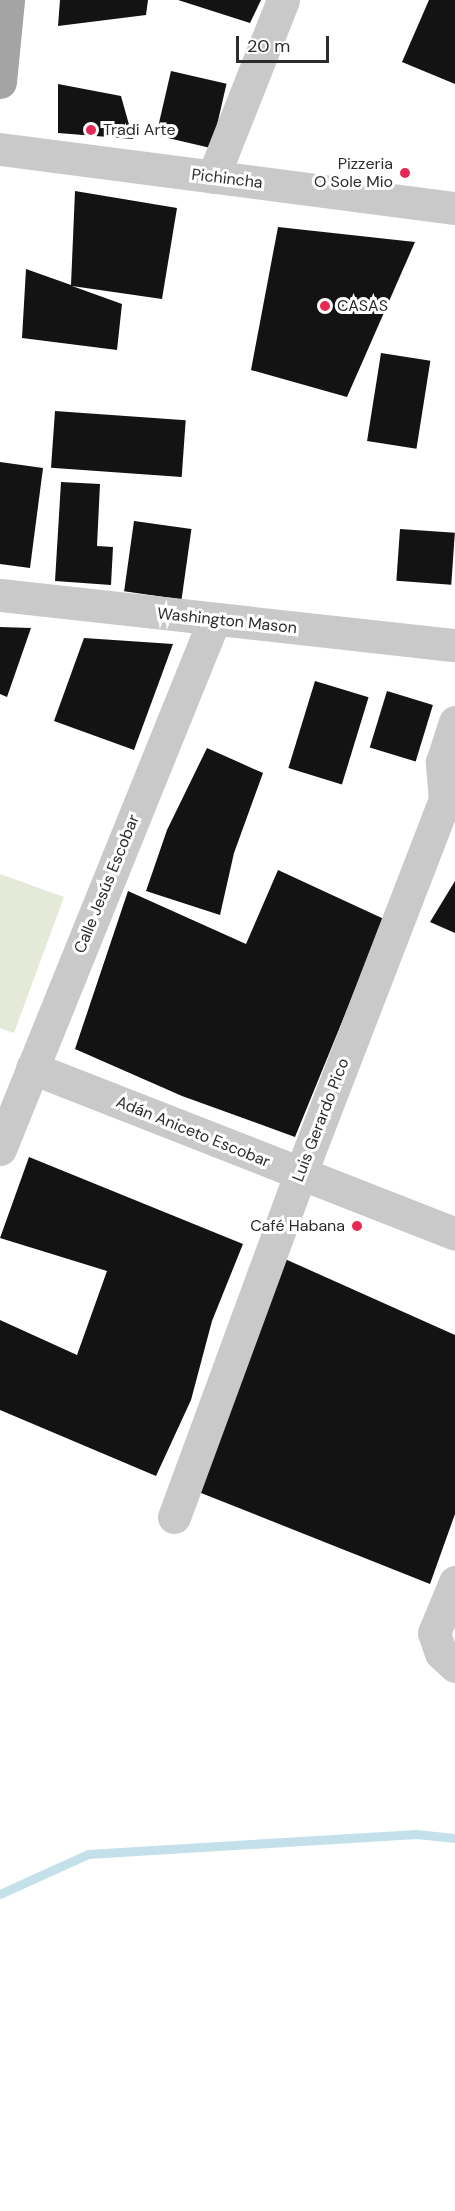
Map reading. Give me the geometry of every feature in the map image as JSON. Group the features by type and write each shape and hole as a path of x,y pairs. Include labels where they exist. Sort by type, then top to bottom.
{"main road":[{"path":"0,82 8,0"}],"street":[{"path":"213,177 283,0"},
{"name":"Pichincha","path":"0,149 455,208"},
{"name":"Washington Mason","path":"0,595 455,645"},
{"name":"Calle Jesús Escobar","path":"0,1149 214,620"},
{"name":"Luis Gerardo Pico","path":"174,1517 300,1175 445,800 442,762 455,722"},
{"name":"Adán Aniceto Escobar","path":"32,1068 455,1234"},
{"path":"455,1582 434,1633 441,1653 455,1666"}],"green space":[{"path":"0,874 64,897 14,1033 0,1028"}],"building":[{"path":"60,0 148,0 146,15 58,26"},
{"path":"178,0 261,0 250,23"},
{"path":"429,0 455,0 455,84 402,62"},
{"path":"171,71 227,84 212,148 156,135"},
{"path":"58,84 121,96 133,139 58,133"},
{"path":"75,191 177,208 162,299 72,286 122,304 117,350 22,338 26,269 71,285"},
{"name":"CASAS","path":"278,227 415,242 347,397 251,370"},
{"path":"381,353 430,361 416,449 367,441"},
{"path":"55,411 186,420 182,477 51,468"},
{"path":"0,462 43,468 30,568 0,564"},
{"path":"61,482 100,484 97,546 113,547 111,585 55,581"},
{"path":"134,521 191,529 182,599 124,591"},
{"path":"400,529 455,533 451,585 396,581"},
{"path":"0,627 31,628 7,697 0,694"},
{"path":"84,638 173,644 134,750 54,721"},
{"path":"315,681 369,697 342,784 288,768"},
{"path":"387,691 433,705 416,761 370,747"},
{"path":"207,748 263,773 234,853 220,915 146,891 167,830"},
{"path":"278,870 384,919 295,1137 182,1096 75,1049 128,891 246,944"},
{"path":"455,881 455,933 430,922"},
{"path":"29,1157 243,1244 212,1321 191,1400 156,1476 0,1410 0,1320 77,1355 107,1271 0,1238"},
{"path":"285,1259 455,1335 455,1514 430,1584 196,1491"}],"waterway":[{"path":"0,1894 88,1854 416,1834 455,1838"}],"place":[{"name":"Tradi Arte","path":"91,130"},
{"name":"Pizzeria O Sole Mio","path":"405,173"},
{"name":"CASAS","path":"325,306"},
{"name":"Café Habana","path":"357,1226"}]}
